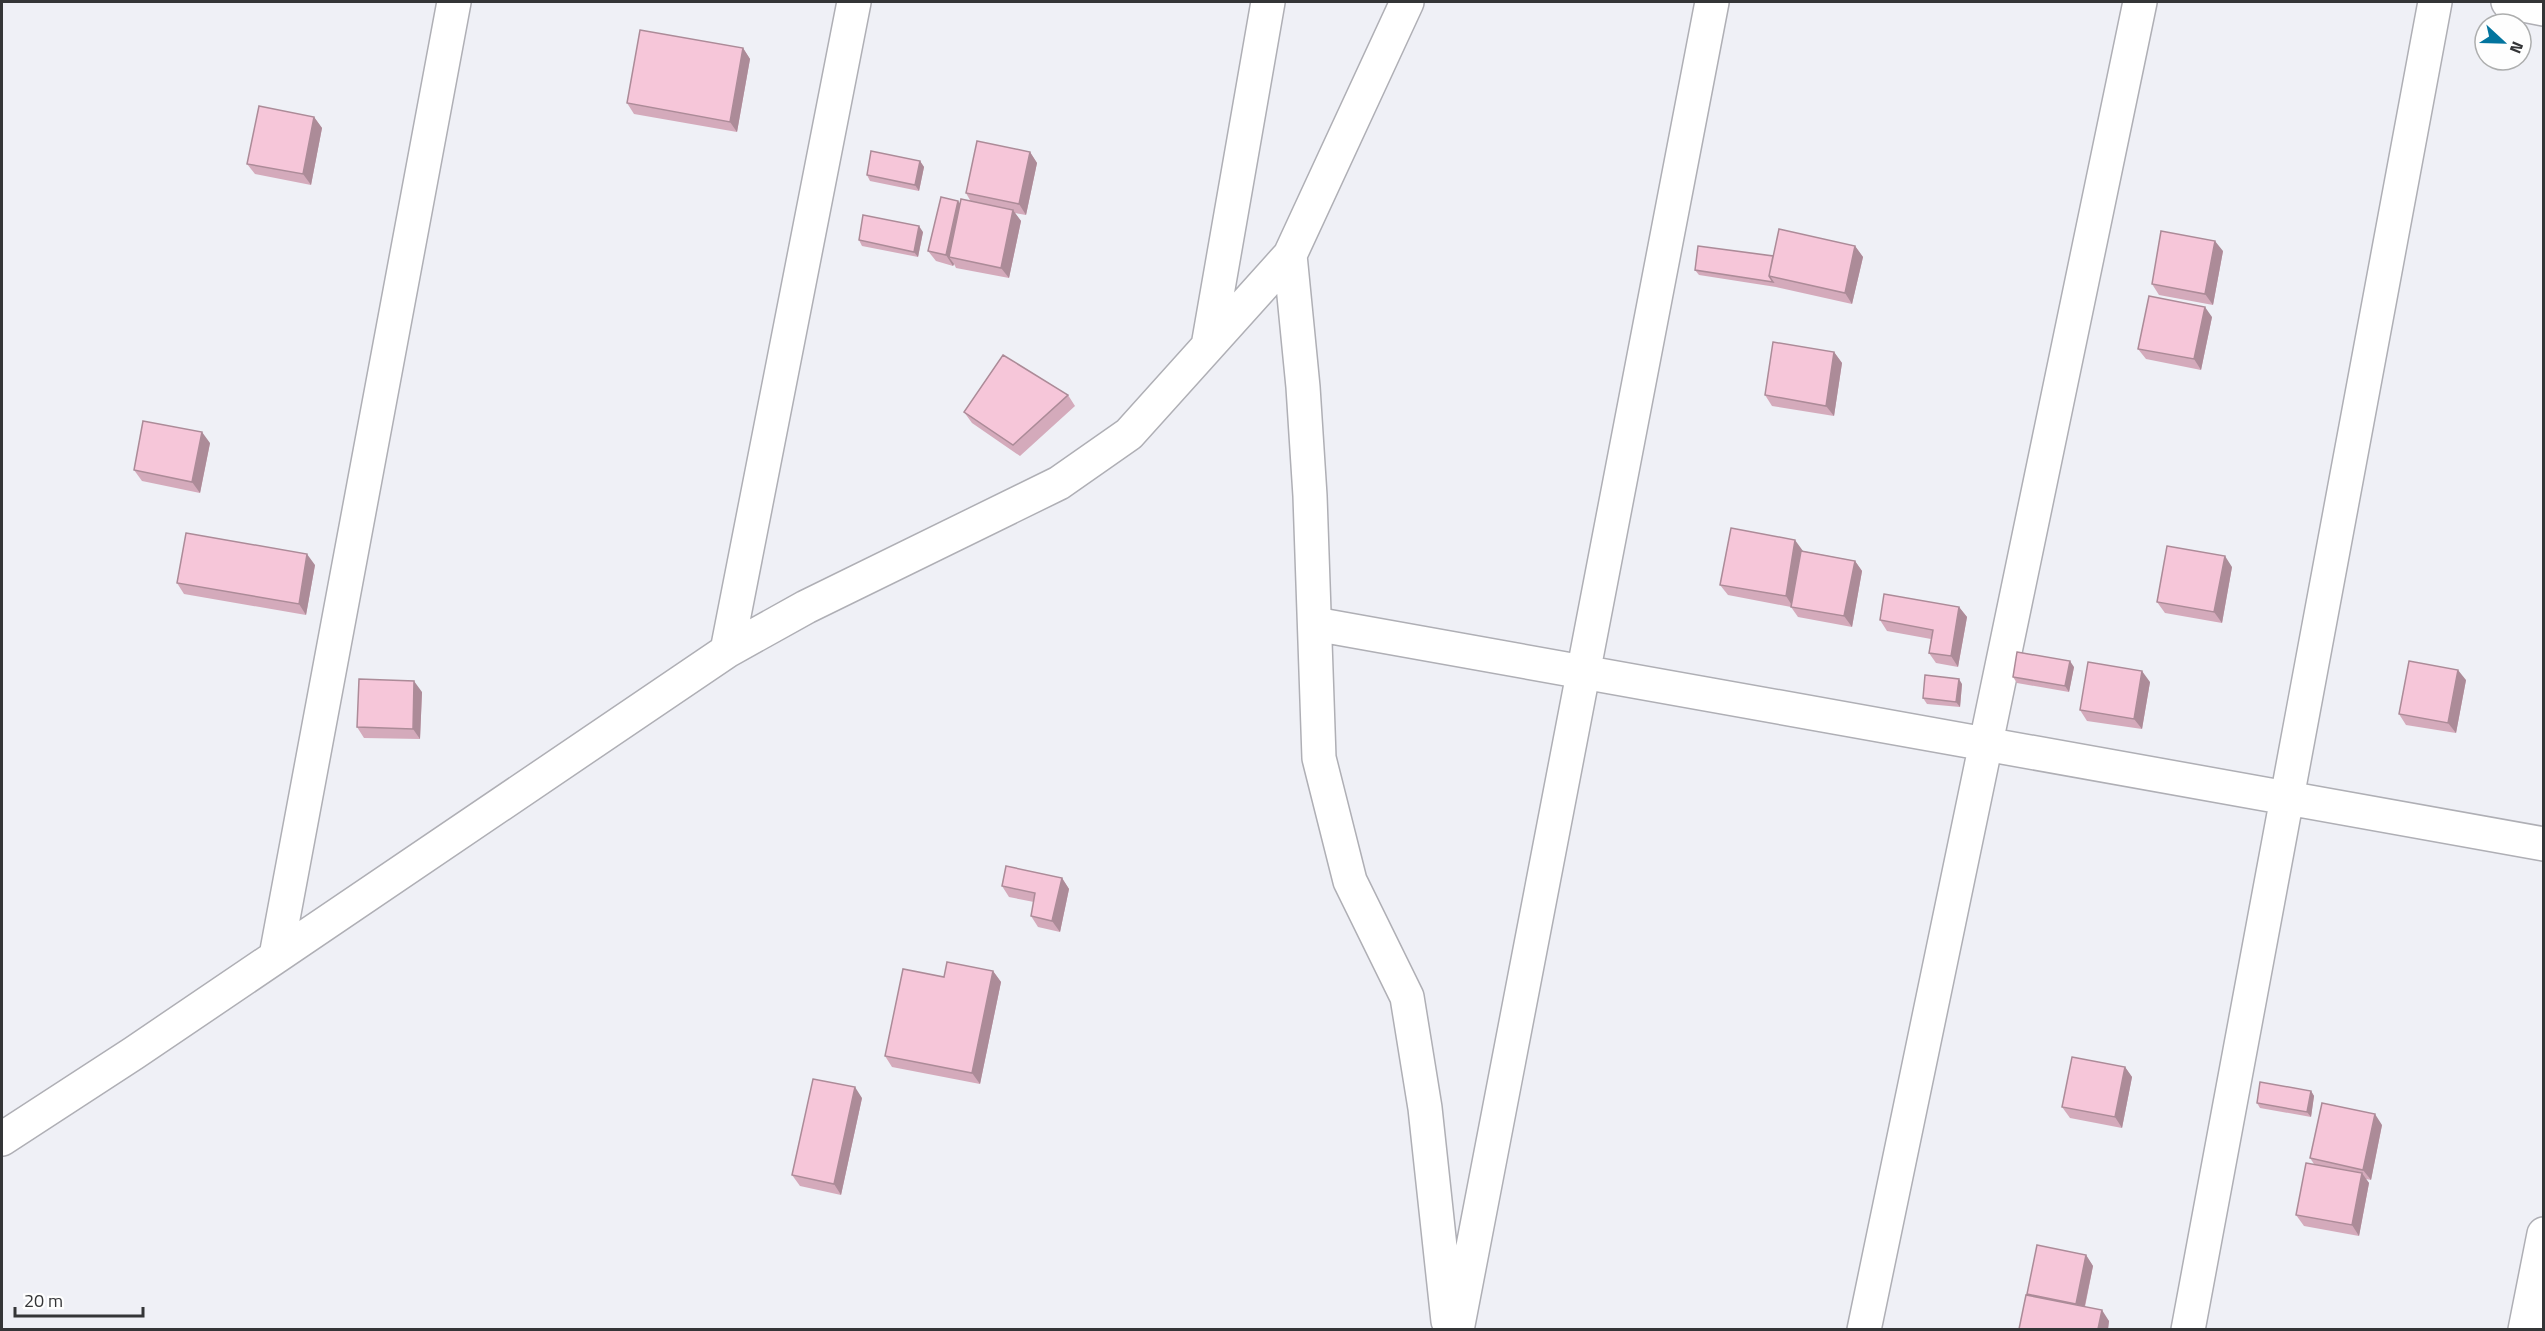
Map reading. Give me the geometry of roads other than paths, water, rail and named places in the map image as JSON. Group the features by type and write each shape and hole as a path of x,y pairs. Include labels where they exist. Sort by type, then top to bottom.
{"street":[{"path":"276,956 454,2"},
{"path":"727,651 854,2"},
{"path":"1208,346 1268,2"},
{"path":"2,1139 727,651 806,607 1059,483 1129,434 1290,255 1407,2"},
{"path":"1457,1329 1712,2"},
{"path":"1864,1329 2140,2"},
{"path":"2188,1329 2435,2"},
{"path":"2508,2 2544,9"},
{"path":"1290,255 1306,431 1319,758 1350,881 1407,997 1425,1108 1449,1329"},
{"path":"1315,624 2544,844"},
{"path":"2525,1329 2544,1234"}]}
